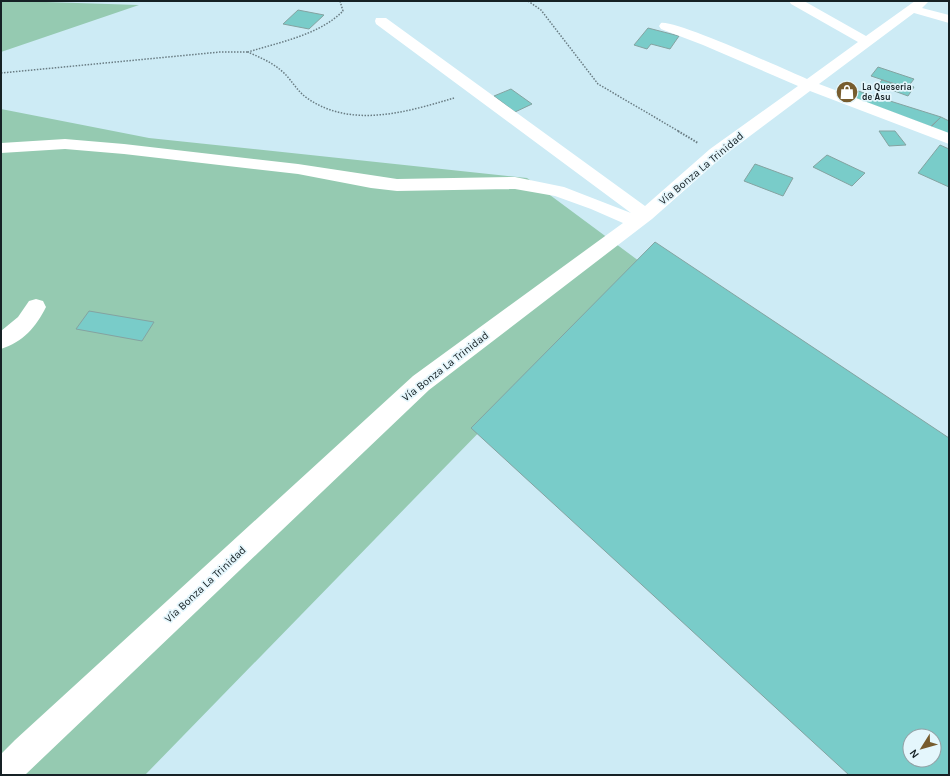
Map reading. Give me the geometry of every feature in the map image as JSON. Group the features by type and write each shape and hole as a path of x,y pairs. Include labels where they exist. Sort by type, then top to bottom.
{"street":[{"path":"796,1 867,42"},
{"name":"Vía Bonza La Trinidad","path":"4,775 26,751 420,383 641,218 716,153 918,5"},
{"path":"918,5 949,19"},
{"path":"381,21 476,91 641,218"},
{"path":"666,26 708,42 808,85 949,139"},
{"path":"1,148 65,144 124,149 298,169 370,182 397,184 515,183 558,191 597,205 641,218"},
{"path":"1,342 20,330 30,320 36,308"}],"path":[{"path":"1,73 205,53 248,52 315,30 333,21 343,11 340,1"},
{"path":"528,1 541,10 590,76 598,84 716,153"},
{"path":"248,52 268,61 284,73 306,98 321,108 344,114 396,114 425,107 476,91"}],"green space":[{"path":"1,1 15,1 139,5 1,52"},
{"path":"1,109 149,138 527,178 643,264 145,775 1,775"}],"building":[{"path":"298,10 324,15 309,29 283,24"},
{"path":"648,28 679,36 670,49 651,44 647,49 634,45"},
{"path":"878,67 914,79 907,88 871,76"},
{"path":"882,80 907,88 909,85 914,87 908,96 878,85"},
{"path":"511,89 532,104 515,112 494,96"},
{"path":"855,90 941,117 931,127 859,100 853,95"},
{"path":"941,117 949,121 949,137 929,128"},
{"path":"879,131 895,131 906,145 889,146"},
{"path":"940,145 949,149 949,187 918,173"},
{"path":"827,155 865,173 852,186 813,167"},
{"path":"755,164 793,178 783,196 744,181"},
{"path":"655,242 949,438 949,775 849,775 471,428"},
{"path":"89,311 154,322 142,341 76,329"}],"place":[{"name":"La Queseria de Asu","path":"847,92"}]}
